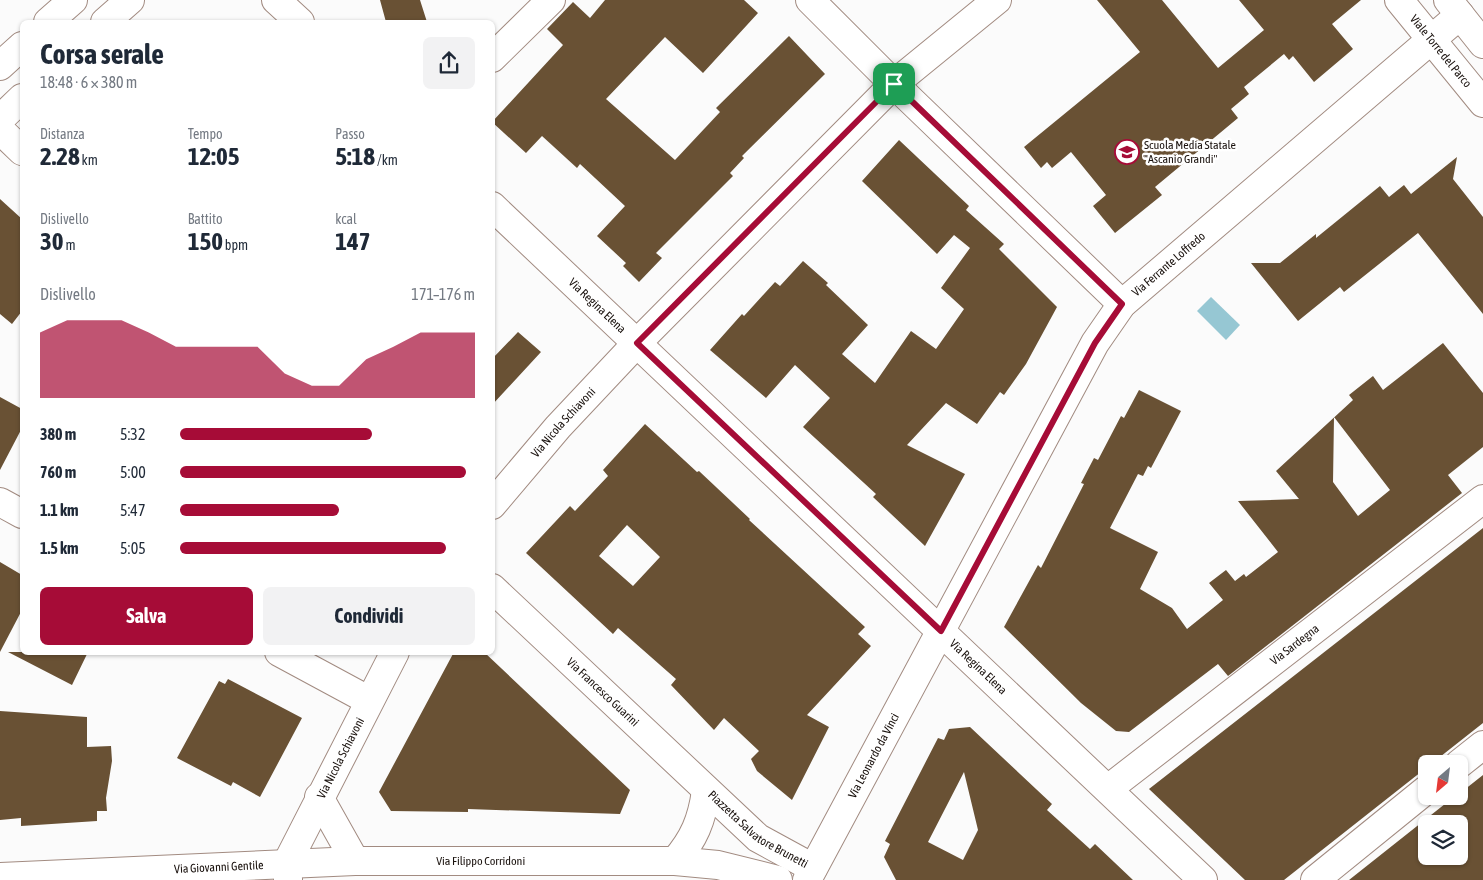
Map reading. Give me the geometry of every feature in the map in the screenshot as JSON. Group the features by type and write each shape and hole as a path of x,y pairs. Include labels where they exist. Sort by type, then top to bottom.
{"street":[{"path":"50,20 73,0"},
{"path":"107,20 130,0"},
{"path":"276,0 298,20"},
{"path":"495,55 551,0"},
{"path":"810,0 894,84 1122,304"},
{"name":"Via Nicola Schiavoni","path":"495,501 558,427 637,343 894,84 997,0"},
{"name":"Viale Torre del Parco","path":"1399,0 1483,103"},
{"path":"1454,8 1483,44"},
{"name":"Via Ferrante Loffredo","path":"941,631 1095,343 1122,304 1430,39 1454,8"},
{"path":"0,66 20,48"},
{"path":"0,119 20,100"},
{"path":"0,130 20,149"},
{"name":"Via Regina Elena","path":"495,209 1203,880"},
{"name":"Via Sardegna","path":"1108,789 1483,499"},
{"path":"0,502 20,513"},
{"name":"Via Francesco Guarini","path":"495,593 706,791"},
{"name":"Via Leonardo da Vinci","path":"810,874 941,631"},
{"path":"285,655 368,700"},
{"name":"Via Nicola Schiavoni","path":"288,871 319,797 368,700 393,655"},
{"path":"1468,757 1483,745"},
{"name":"Piazzetta Salvatore Brunetti","path":"675,861 691,842 704,811 706,791"},
{"name":"Piazzetta Salvatore Brunetti","path":"706,791 758,838 810,874"},
{"path":"1315,880 1418,796"},
{"path":"319,797 355,861"},
{"name":"Via Filippo Corridoni","path":"288,871 355,861 675,861"},
{"path":"675,861 718,865 778,880"},
{"name":"Via Giovanni Gentile","path":"17,878 288,871"}],"water":[{"path":"1211,297 1240,325 1226,340 1197,311"}],"building":[{"path":"380,0 420,0 426,20 385,20"},
{"path":"605,0 744,0 758,13 703,73 665,37 606,99 675,160 720,112 716,108 789,36 825,74 742,156 744,158 730,173 733,176 656,253 662,258 639,282 623,266 626,263 597,236 625,206 580,164 577,168 542,136 526,153 495,125 495,119 563,45 547,29 573,2 590,18"},
{"path":"1097,0 1162,0 1218,68 1264,30 1239,0 1361,0 1332,24 1353,49 1314,82 1293,56 1289,60 1284,54 1244,87 1249,94 1231,109 1238,118 1155,187 1162,195 1115,233 1093,206 1106,195 1071,152 1052,168 1047,162 1041,168 1024,147 1140,52"},
{"path":"899,140 969,206 966,210 1004,244 999,249 1057,307 1026,364 1004,395 1000,392 977,424 946,403 907,445 965,474 925,546 873,497 876,494 803,427 830,398 795,365 766,398 710,350 742,314 744,316 775,282 780,286 803,261 828,283 826,285 868,325 842,354 875,383 911,331 936,349 964,309 941,288 970,248 954,235 937,254 862,181"},
{"path":"1457,157 1453,179 1483,217 1483,314 1418,233 1344,292 1340,287 1298,321 1251,263 1280,263 1316,234 1316,238 1380,186 1389,197 1404,185 1411,194"},
{"path":"0,199 20,217 20,314 12,324 0,314"},
{"path":"518,332 541,352 495,402 495,356"},
{"path":"1443,343 1483,393 1483,447 1448,475 1462,493 1228,676 1218,664 1129,732 1116,731 1081,703 1004,627 1038,565 1041,568 1084,484 1081,483 1094,458 1098,460 1121,416 1124,418 1139,390 1181,411 1151,468 1148,466 1143,476 1138,474 1110,528 1158,552 1140,589 1172,608 1187,629 1223,600 1209,583 1226,570 1235,581 1244,574 1246,577 1278,552 1238,501 1299,499 1276,471 1334,418 1333,482 1358,516 1390,490 1334,417 1353,400 1349,395 1373,376 1383,390"},
{"path":"0,397 20,408 20,432 0,470"},
{"path":"645,424 697,472 699,471 865,627 858,634 871,646 807,715 829,727 792,800 757,771 751,759 759,751 724,718 714,730 671,685 676,679 618,628 613,634 526,553 570,506 575,511 608,476 603,470","holes":["627,525 660,557 633,586 599,556"]},
{"path":"1483,528 1483,723 1442,755 1418,755 1418,774 1284,880 1245,880 1149,789"},
{"path":"0,562 20,574 20,614 0,652"},
{"path":"8,652 20,652 20,655 87,655 72,685"},
{"path":"452,655 487,655 630,790 620,814 468,809 468,812 391,811 379,792"},
{"path":"228,679 302,718 260,797 233,782 231,786 177,758 219,681 225,684"},
{"path":"0,711 87,717 87,747 111,746 112,761 106,798 107,811 97,811 97,821 21,826 21,818 0,820"},
{"path":"970,727 1052,804 1047,810 1090,849 1095,844 1133,880 896,880 884,857 890,844 885,841 938,738 944,740 949,729","holes":["964,772 978,830 963,860 928,842"]},
{"path":"1483,775 1483,880 1349,880 1418,825 1418,865 1468,865 1468,815 1431,815 1444,805 1468,805 1468,787"}],"place":[{"name":"Scuola Media Statale \"Ascanio Grandi\"","path":"1127,152"}],"route":[{"path":"894,84 1122,304 1095,343 941,631 637,343 894,84"}]}
